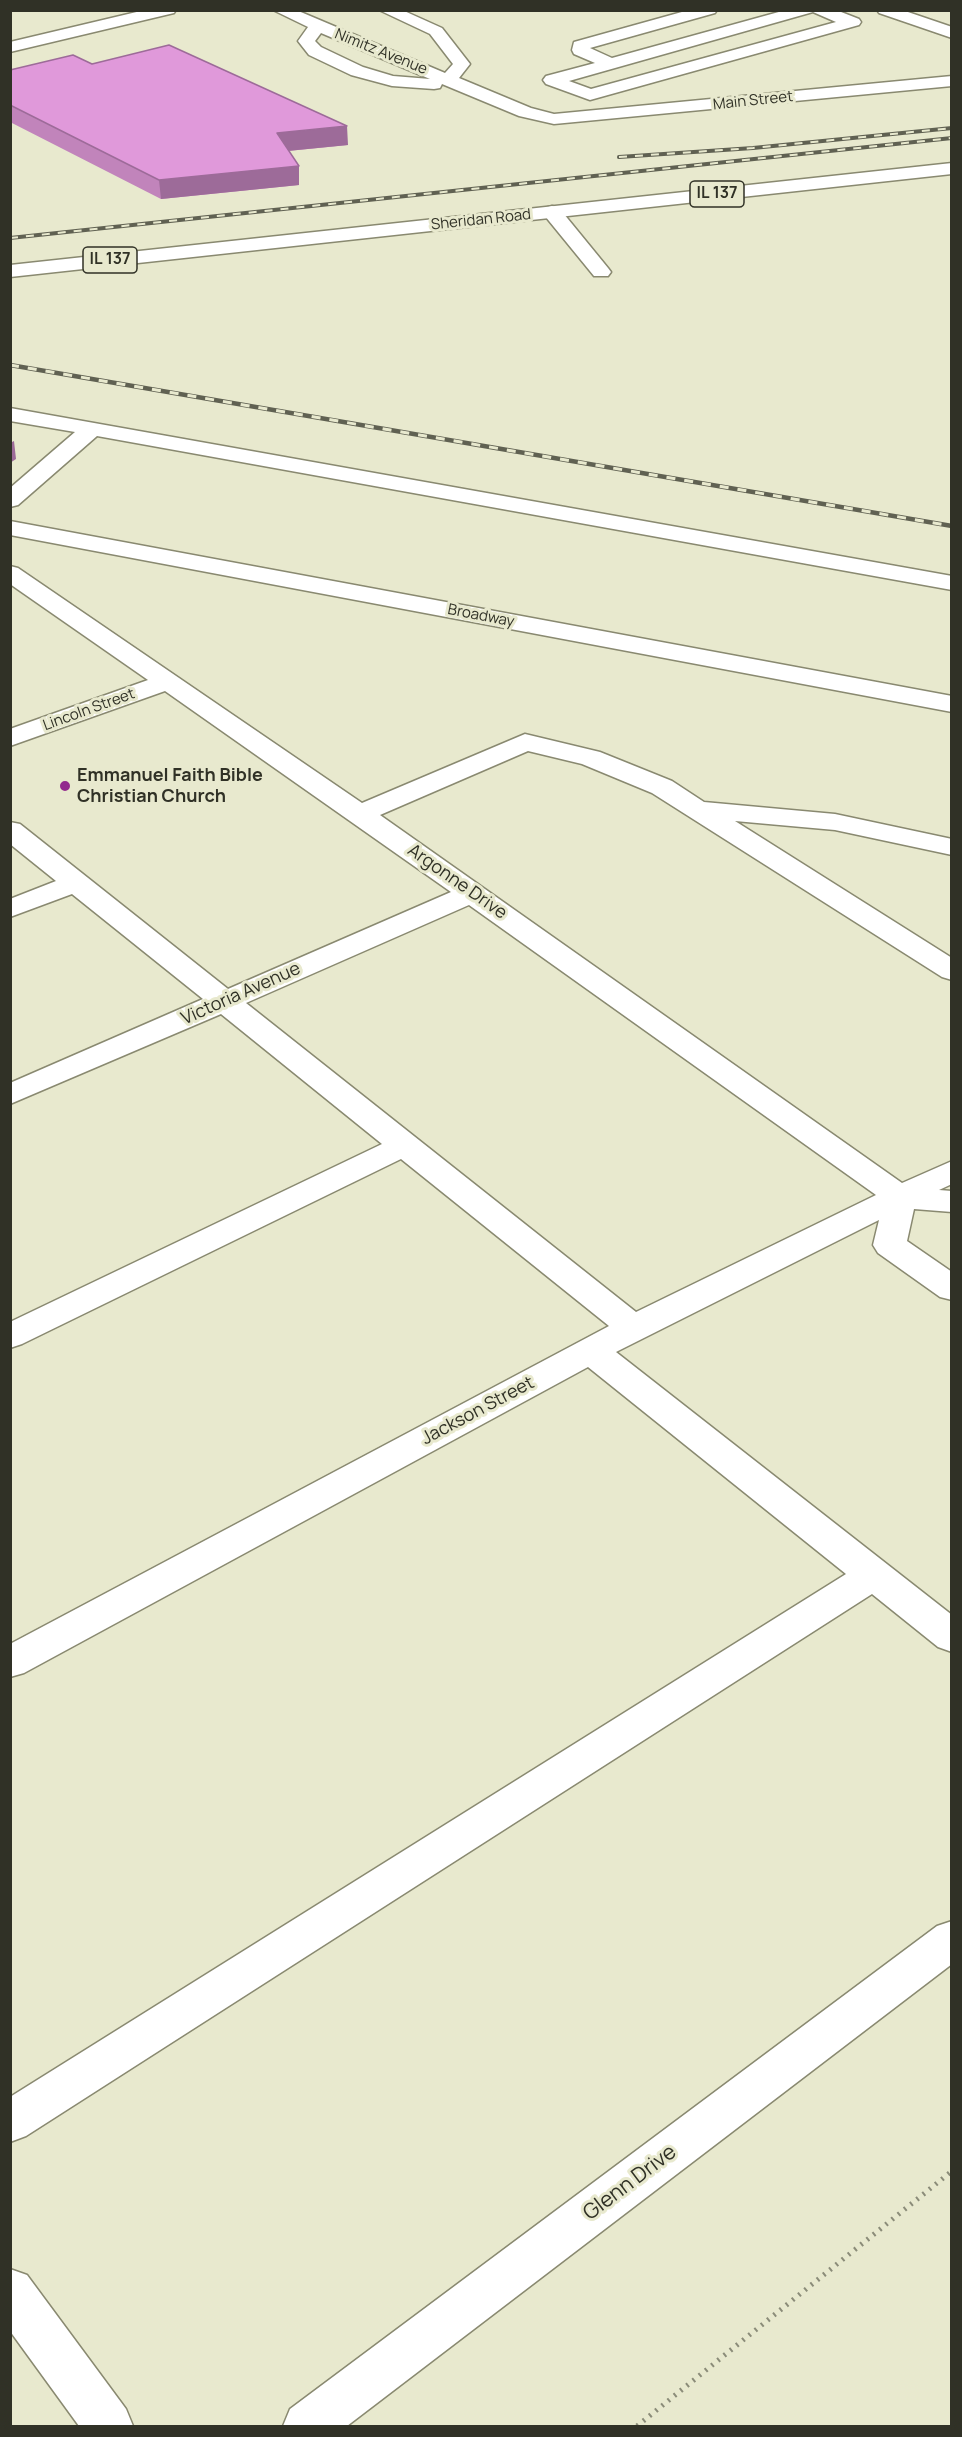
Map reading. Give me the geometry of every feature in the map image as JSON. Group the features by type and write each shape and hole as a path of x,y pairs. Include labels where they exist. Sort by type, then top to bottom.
{"main road":[{"path":"10,47 168,10"},
{"name":"Nimitz Avenue","path":"281,10 525,112 554,119"},
{"name":"Nimitz Avenue","path":"387,10 436,31 462,64 455,83"},
{"path":"806,10 552,80 590,95 853,22 819,10"},
{"path":"885,10 951,33"},
{"path":"611,64 580,50 583,44 703,12 739,29"},
{"path":"318,26 306,41 315,51 352,69 392,81 455,83"},
{"path":"324,55 364,45"},
{"path":"352,69 395,58"},
{"name":"Main Street","path":"554,119 951,81"},
{"name":"Sheridan Road","path":"10,271 951,168"},
{"path":"552,212 601,272"},
{"path":"10,414 951,583"},
{"path":"10,500 93,428"},
{"name":"Broadway","path":"10,528 951,704"},
{"name":"Argonne Drive","path":"10,573 360,814 900,1197 951,1202"},
{"name":"Lincoln Street","path":"10,738 167,682"},
{"path":"360,814 525,742 591,758 662,787 951,971"},
{"path":"696,809 835,822 951,848"},
{"path":"10,830 633,1328"},
{"path":"10,909 75,883"},
{"name":"Victoria Avenue","path":"10,1095 472,893"},
{"path":"10,1336 405,1145"},
{"name":"Jackson Street","path":"10,1662 633,1328 951,1171"},
{"path":"900,1197 890,1245 951,1289"},
{"path":"591,1351 951,1637"},
{"path":"10,2122 873,1575"},
{"name":"Glenn Drive","path":"308,2427 951,1939"},
{"path":"10,2291 93,2421"}],"path":[{"path":"637,2427 951,2171"}],"building":[{"path":"169,45 347,126 277,133 299,166 159,180 10,105 10,70 73,55 92,64"}],"railway":[{"path":"619,157 753,148 952,128"},
{"path":"10,238 952,138"},
{"path":"10,365 952,526"}],"place":[{"name":"Emmanuel Faith Bible Christian Church","path":"65,786"}]}
